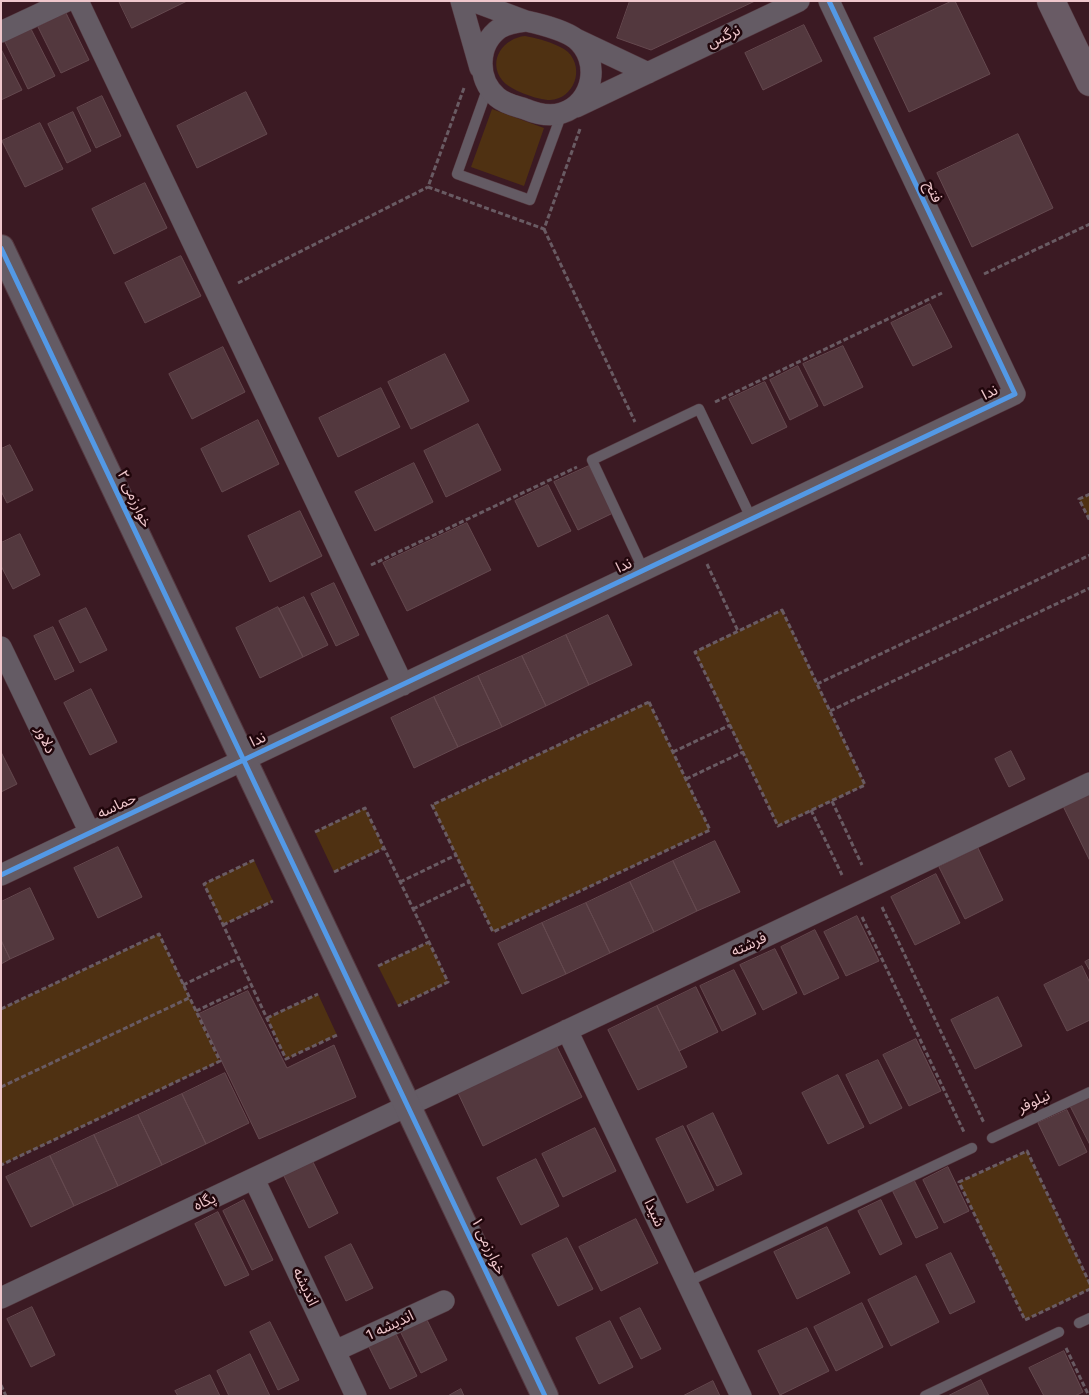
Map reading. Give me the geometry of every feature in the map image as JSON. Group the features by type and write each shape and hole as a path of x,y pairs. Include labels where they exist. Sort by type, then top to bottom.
{"main road":[{"path":"1051,1 1090,82"}],"street":[{"path":"1,32 67,1"},
{"path":"78,1 403,685"},
{"path":"461,1 486,81 498,98 535,113 548,116 567,111 583,99 589,87 592,74 590,61 584,49 575,39"},
{"path":"472,1 565,33 648,73"},
{"name":"نرگس","path":"567,111 799,1"},
{"name":"فتح","path":"829,1 1015,394"},
{"path":"486,81 481,62 484,49 490,38 500,28 512,23 526,21"},
{"name":"خوارزمی ۲","path":"1,248 408,1106"},
{"name":"ندا","path":"244,760 1015,394"},
{"name":"دلاور","path":"1,646 90,833"},
{"name":"حماسه","path":"1,875 244,760"},
{"name":"فرشته","path":"408,1106 1090,784"},
{"name":"شیدا","path":"567,1030 741,1396"},
{"name":"پگاه","path":"1,1298 408,1106"},
{"name":"خوارزمی ۱","path":"408,1106 545,1396"},
{"name":"اندیشه","path":"254,1179 356,1396"},
{"name":"اندیشه 1","path":"335,1352 444,1301"}],"lane":[{"path":"486,81 457,174 530,200 567,111"},
{"path":"644,571 592,460 699,409 752,520"},
{"name":"نیلوفر","path":"992,1138 1090,1092"},
{"path":"687,1282 972,1148"},
{"path":"1080,1323 1090,1318"},
{"path":"925,1396 1059,1332"}],"path":[{"path":"217,293 428,187 467,79 486,81"},
{"path":"544,229 583,121 567,111"},
{"path":"428,187 544,229 642,436"},
{"path":"699,409 1090,224"},
{"path":"350,574 592,460"},
{"path":"1090,494 1079,499 1090,521"},
{"path":"698,545 738,631"},
{"path":"817,684 1090,555"},
{"path":"830,711 1090,588"},
{"path":"782,610 817,684 865,785 778,826 695,652 782,610"},
{"path":"649,702 686,779 710,830 492,932 432,805 649,702"},
{"path":"673,752 730,726"},
{"path":"686,779 743,752"},
{"path":"832,801 1003,1162"},
{"path":"315,832 366,808 448,982 398,1006"},
{"path":"811,810 983,1171"},
{"path":"334,872 384,848"},
{"path":"400,882 456,855"},
{"path":"254,860 204,884 286,1059 337,1035"},
{"path":"413,908 469,882"},
{"path":"223,925 273,901"},
{"path":"1,1009 159,934 220,1061 1,1165"},
{"path":"378,966 429,942"},
{"path":"183,984 239,958"},
{"path":"196,1011 251,985"},
{"path":"268,1018 318,994"},
{"path":"1,1087 189,998"},
{"path":"1090,1284 1027,1151 959,1182 1024,1320 1090,1289"},
{"path":"1048,1309 1089,1396"},
{"path":"1,1385 6,1396"}],"shaded area":[{"path":"525,36 559,46 568,52 573,59 576,74 571,89 565,94 550,100 538,98 517,91 502,80 496,65 500,51 510,41"},
{"path":"492,109 544,128 524,186 471,167"},
{"path":"1090,494 1090,521 1079,499"},
{"path":"782,610 865,785 778,826 695,652"},
{"path":"649,702 710,830 493,932 432,805"},
{"path":"365,808 384,848 334,872 315,832"},
{"path":"254,860 273,901 223,925 204,884"},
{"path":"159,934 220,1061 1,1165 1,1009"},
{"path":"429,942 448,982 398,1006 378,966"},
{"path":"318,994 337,1035 286,1059 267,1018"},
{"path":"1027,1151 1090,1284 1090,1289 1025,1320 959,1182"}],"building":[{"path":"119,1 187,1 132,28"},
{"path":"630,1 755,1 651,50 617,38"},
{"path":"955,1 990,74 909,112 874,38"},
{"path":"66,13 89,60 61,73 38,27"},
{"path":"804,25 822,61 763,90 745,53"},
{"path":"31,29 55,76 28,89 5,42"},
{"path":"1,49 22,90 1,100"},
{"path":"246,92 267,134 197,168 177,126"},
{"path":"102,96 121,136 96,148 77,108"},
{"path":"73,112 91,151 67,163 48,124"},
{"path":"40,123 63,169 25,187 2,141"},
{"path":"1018,134 1053,208 972,247 937,173"},
{"path":"145,183 167,228 114,254 92,209"},
{"path":"181,256 201,296 145,323 125,283"},
{"path":"930,304 952,347 913,366 891,323"},
{"path":"843,346 863,387 824,406 803,364"},
{"path":"223,347 245,392 192,419 169,374"},
{"path":"445,354 469,401 411,429 388,382"},
{"path":"798,366 818,406 790,420 770,380"},
{"path":"765,382 787,427 752,444 729,399"},
{"path":"381,388 400,427 338,457 319,418"},
{"path":"258,420 279,464 222,492 201,449"},
{"path":"478,424 501,470 446,497 424,451"},
{"path":"10,445 33,490 7,503 1,491 1,449"},
{"path":"414,463 433,502 375,531 355,492"},
{"path":"589,466 613,513 578,530 554,482"},
{"path":"548,485 571,531 538,547 515,501"},
{"path":"300,511 322,556 270,582 248,536"},
{"path":"467,523 491,570 407,611 383,563"},
{"path":"20,534 40,575 13,589 1,566 1,543"},
{"path":"334,583 359,635 336,646 311,594"},
{"path":"304,597 328,645 303,657 279,609"},
{"path":"278,607 303,657 260,678 236,628"},
{"path":"86,608 107,650 80,663 59,621"},
{"path":"608,615 632,665 589,685 566,635"},
{"path":"53,627 74,671 55,680 34,636"},
{"path":"566,635 589,685 546,706 522,656"},
{"path":"522,656 546,706 502,727 478,676"},
{"path":"478,676 502,727 458,747 434,697"},
{"path":"91,689 117,742 90,755 64,703"},
{"path":"434,697 458,747 414,768 391,718"},
{"path":"1011,751 1025,779 1009,787 995,759"},
{"path":"1,752 17,784 1,792"},
{"path":"1090,793 1090,861 1063,806"},
{"path":"715,841 740,892 697,911 673,861"},
{"path":"118,847 142,897 98,918 74,868"},
{"path":"978,848 1003,900 965,919 939,867"},
{"path":"673,861 697,911 654,932 630,882"},
{"path":"936,874 960,923 915,945 891,897"},
{"path":"630,882 654,932 610,953 586,903"},
{"path":"30,888 54,939 10,959 1,940 1,902"},
{"path":"586,903 610,953 566,974 542,923"},
{"path":"857,916 879,961 846,976 824,932"},
{"path":"542,923 566,974 522,994 498,944"},
{"path":"815,930 839,978 804,995 781,947"},
{"path":"1,940 10,959 1,964"},
{"path":"775,949 797,993 763,1010 740,965"},
{"path":"1090,959 1090,971 1085,962"},
{"path":"1082,966 1090,983 1090,1020 1067,1031 1044,985"},
{"path":"734,970 756,1014 722,1031 700,986"},
{"path":"696,987 718,1032 679,1051 657,1006"},
{"path":"248,991 287,1068 334,1045 356,1097 259,1139 199,1014"},
{"path":"998,997 1022,1046 975,1069 951,1020"},
{"path":"657,1006 687,1067 638,1090 608,1030"},
{"path":"916,1039 941,1091 909,1106 883,1055"},
{"path":"556,1045 582,1097 483,1146 458,1093"},
{"path":"878,1060 902,1108 870,1124 846,1075"},
{"path":"225,1073 249,1123 206,1144 182,1094"},
{"path":"838,1075 864,1127 828,1144 802,1093"},
{"path":"182,1094 206,1144 162,1165 138,1115"},
{"path":"1090,1097 1090,1145 1070,1106"},
{"path":"1067,1110 1087,1152 1059,1166 1038,1123"},
{"path":"713,1113 742,1174 717,1186 687,1126"},
{"path":"138,1115 162,1165 118,1186 94,1135"},
{"path":"683,1126 714,1190 687,1203 656,1139"},
{"path":"595,1128 616,1171 563,1197 542,1154"},
{"path":"94,1135 118,1186 74,1206 50,1156"},
{"path":"50,1156 74,1206 31,1227 6,1177"},
{"path":"536,1159 559,1206 521,1225 497,1178"},
{"path":"313,1162 338,1213 309,1228 284,1176"},
{"path":"948,1167 969,1211 944,1223 923,1180"},
{"path":"914,1180 938,1228 916,1238 892,1190"},
{"path":"244,1200 273,1260 252,1270 223,1211"},
{"path":"881,1200 902,1244 880,1255 858,1211"},
{"path":"218,1212 249,1275 225,1286 195,1224"},
{"path":"636,1219 658,1263 601,1291 579,1247"},
{"path":"827,1227 850,1273 797,1299 774,1252"},
{"path":"567,1238 593,1289 558,1306 532,1255"},
{"path":"351,1244 373,1288 346,1301 325,1257"},
{"path":"951,1253 975,1302 950,1314 926,1265"},
{"path":"916,1276 939,1322 891,1346 868,1300"},
{"path":"862,1303 883,1347 836,1371 814,1327"},
{"path":"32,1307 55,1355 31,1367 7,1319"},
{"path":"640,1308 661,1349 641,1359 620,1318"},
{"path":"426,1318 447,1360 421,1373 400,1331"},
{"path":"610,1321 633,1367 599,1384 576,1338"},
{"path":"270,1322 299,1380 278,1390 250,1332"},
{"path":"807,1328 829,1371 780,1395 758,1351"},
{"path":"396,1334 417,1376 390,1389 369,1347"},
{"path":"1064,1351 1083,1392 1075,1396 1044,1396 1029,1368"},
{"path":"250,1354 270,1396 229,1396 217,1371"},
{"path":"210,1375 220,1396 178,1396 175,1391"},
{"path":"981,1380 989,1396 948,1396"},
{"path":"713,1381 720,1396 683,1396"},
{"path":"461,1389 464,1396 448,1396"}],"cycle path":[{"path":"1,875 1015,394 829,1"},
{"path":"1,248 545,1396"}]}
